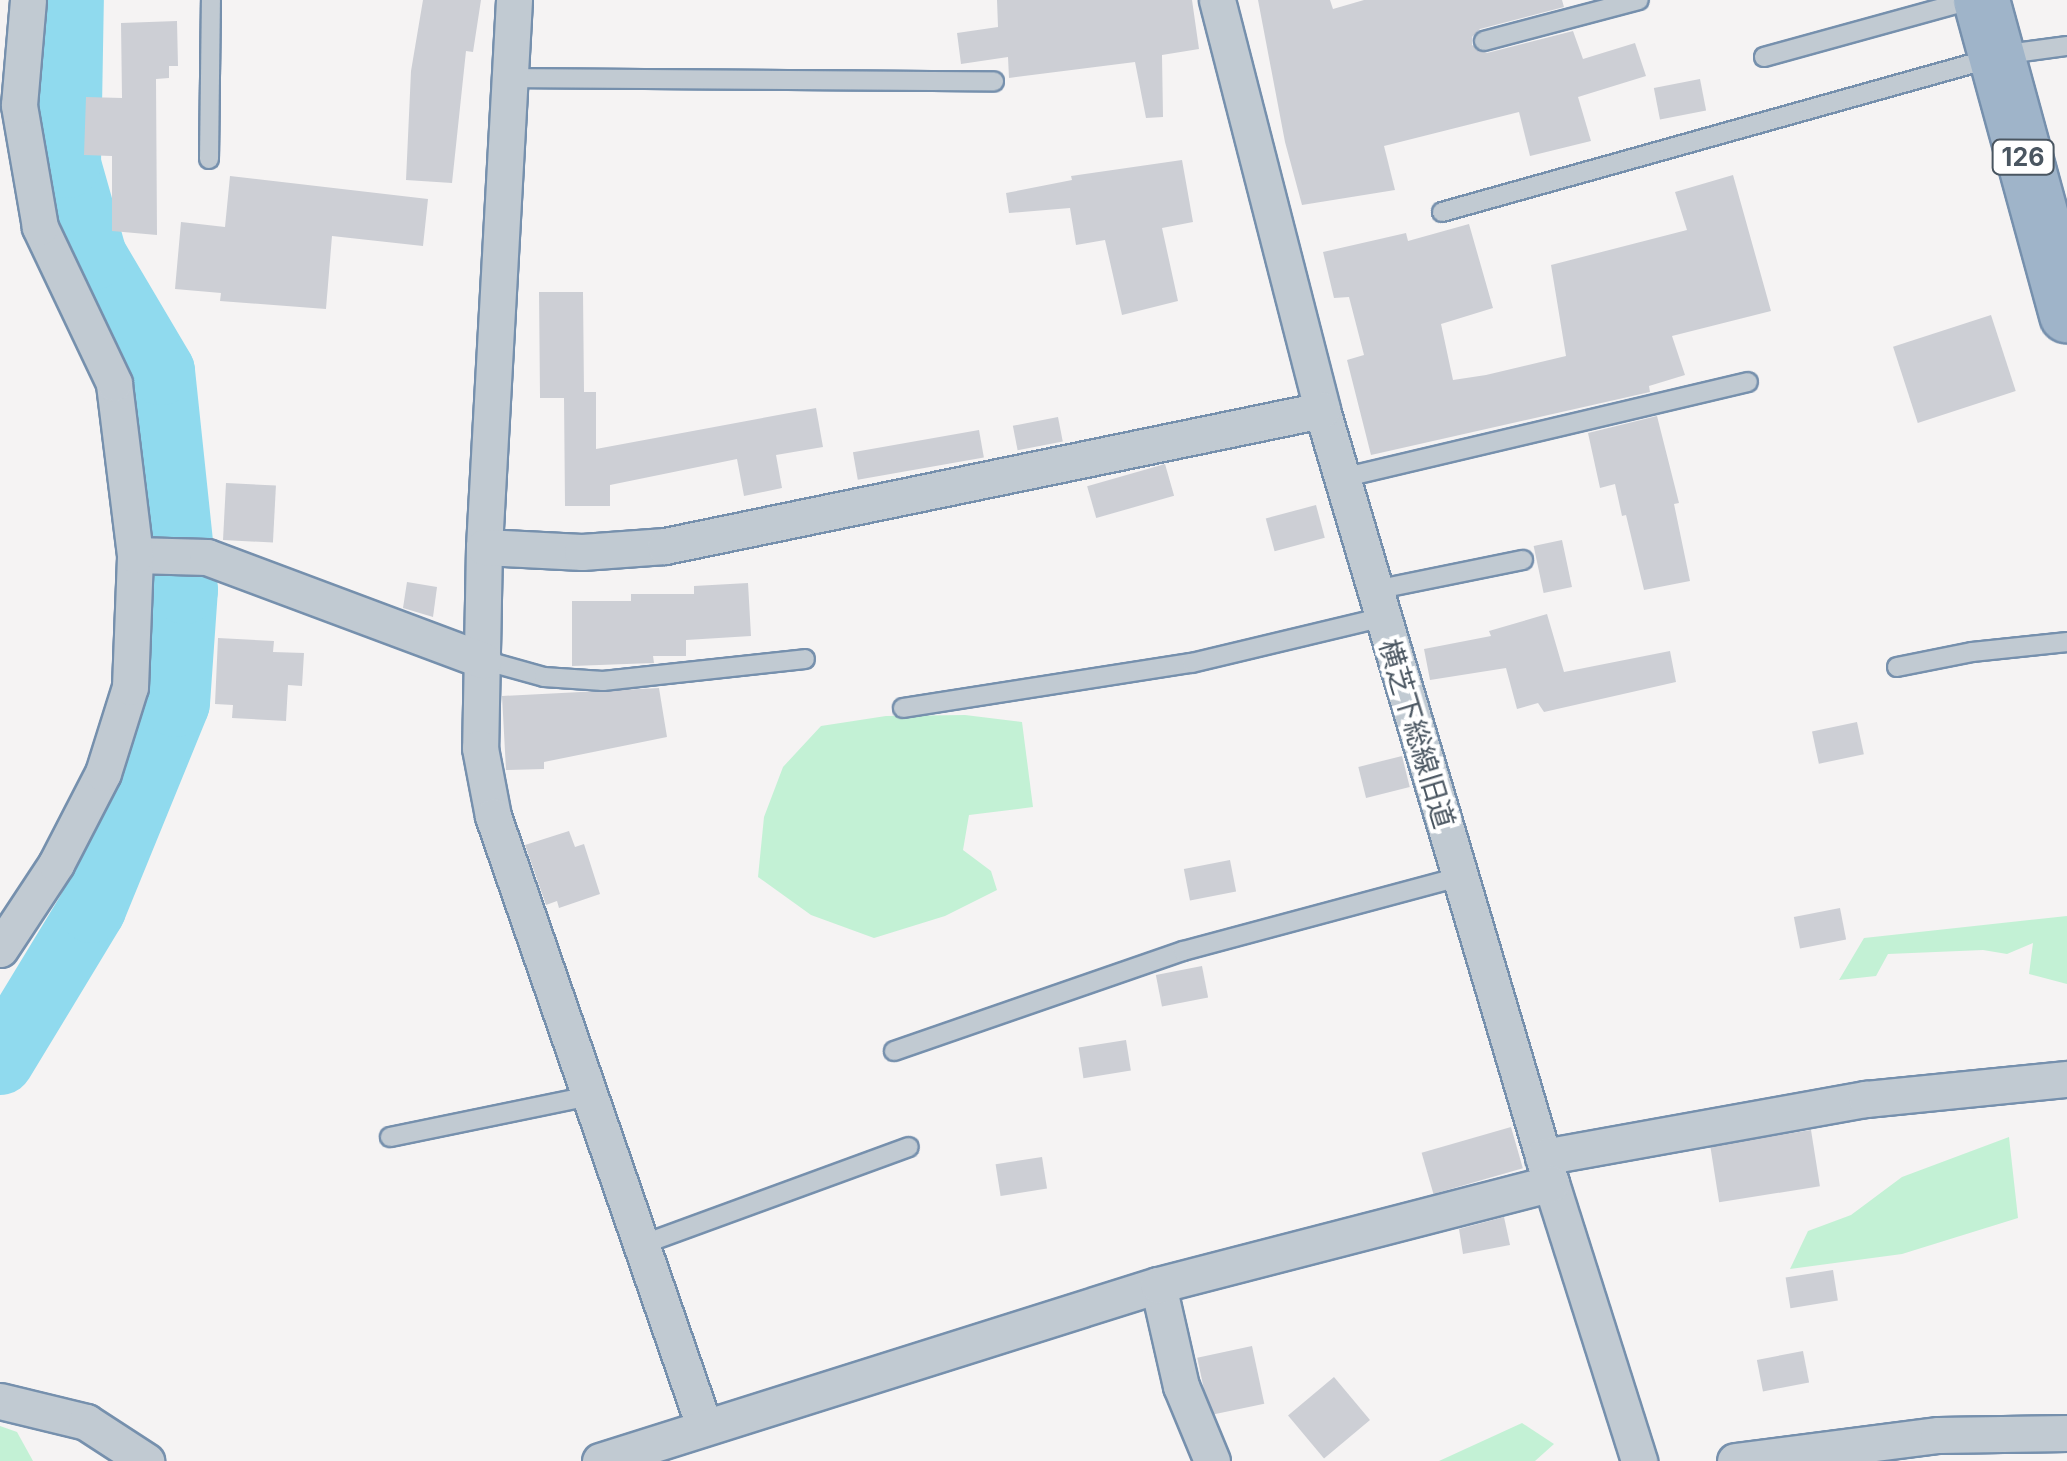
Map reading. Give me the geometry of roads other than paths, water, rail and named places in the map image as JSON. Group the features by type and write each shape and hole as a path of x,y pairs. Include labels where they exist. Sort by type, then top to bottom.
{"highway":[{"name":"126","path":"1969,2 1983,60 2067,314"}],"street":[{"path":"0,949 56,864 103,773 130,687 135,555 114,383 40,227 19,105 28,0"},
{"path":"514,0 484,547 480,748 493,816 704,1426"},
{"name":"横芝下総線旧道","path":"1217,0 1322,410 1547,1170 1639,1461"},
{"path":"484,547 582,552 665,546 1322,410"},
{"path":"135,555 207,557 483,660"},
{"path":"600,1461 636,1455 704,1426 1547,1170 1866,1099 2067,1079"},
{"path":"1158,1285 1181,1386 1212,1461"},
{"path":"0,1401 86,1422 146,1461"},
{"path":"1735,1461 1938,1435 2067,1433"}],"lane":[{"path":"209,159 210,0"},
{"path":"1484,41 1639,0"},
{"path":"1764,57 1969,2"},
{"path":"1442,212 1983,60 2067,46"},
{"path":"510,78 994,81"},
{"path":"1342,478 1748,382"},
{"path":"902,708 1192,663 1523,560"},
{"path":"1897,667 1972,652 2067,642"},
{"path":"483,660 544,677 603,680 805,659"},
{"path":"894,1051 1183,951 1460,877"},
{"path":"390,1136 590,1096"},
{"path":"641,1245 909,1147"}],"waterway":[{"path":"0,1061 92,909 176,703 184,590 161,371 93,256 67,164 70,0"}]}
